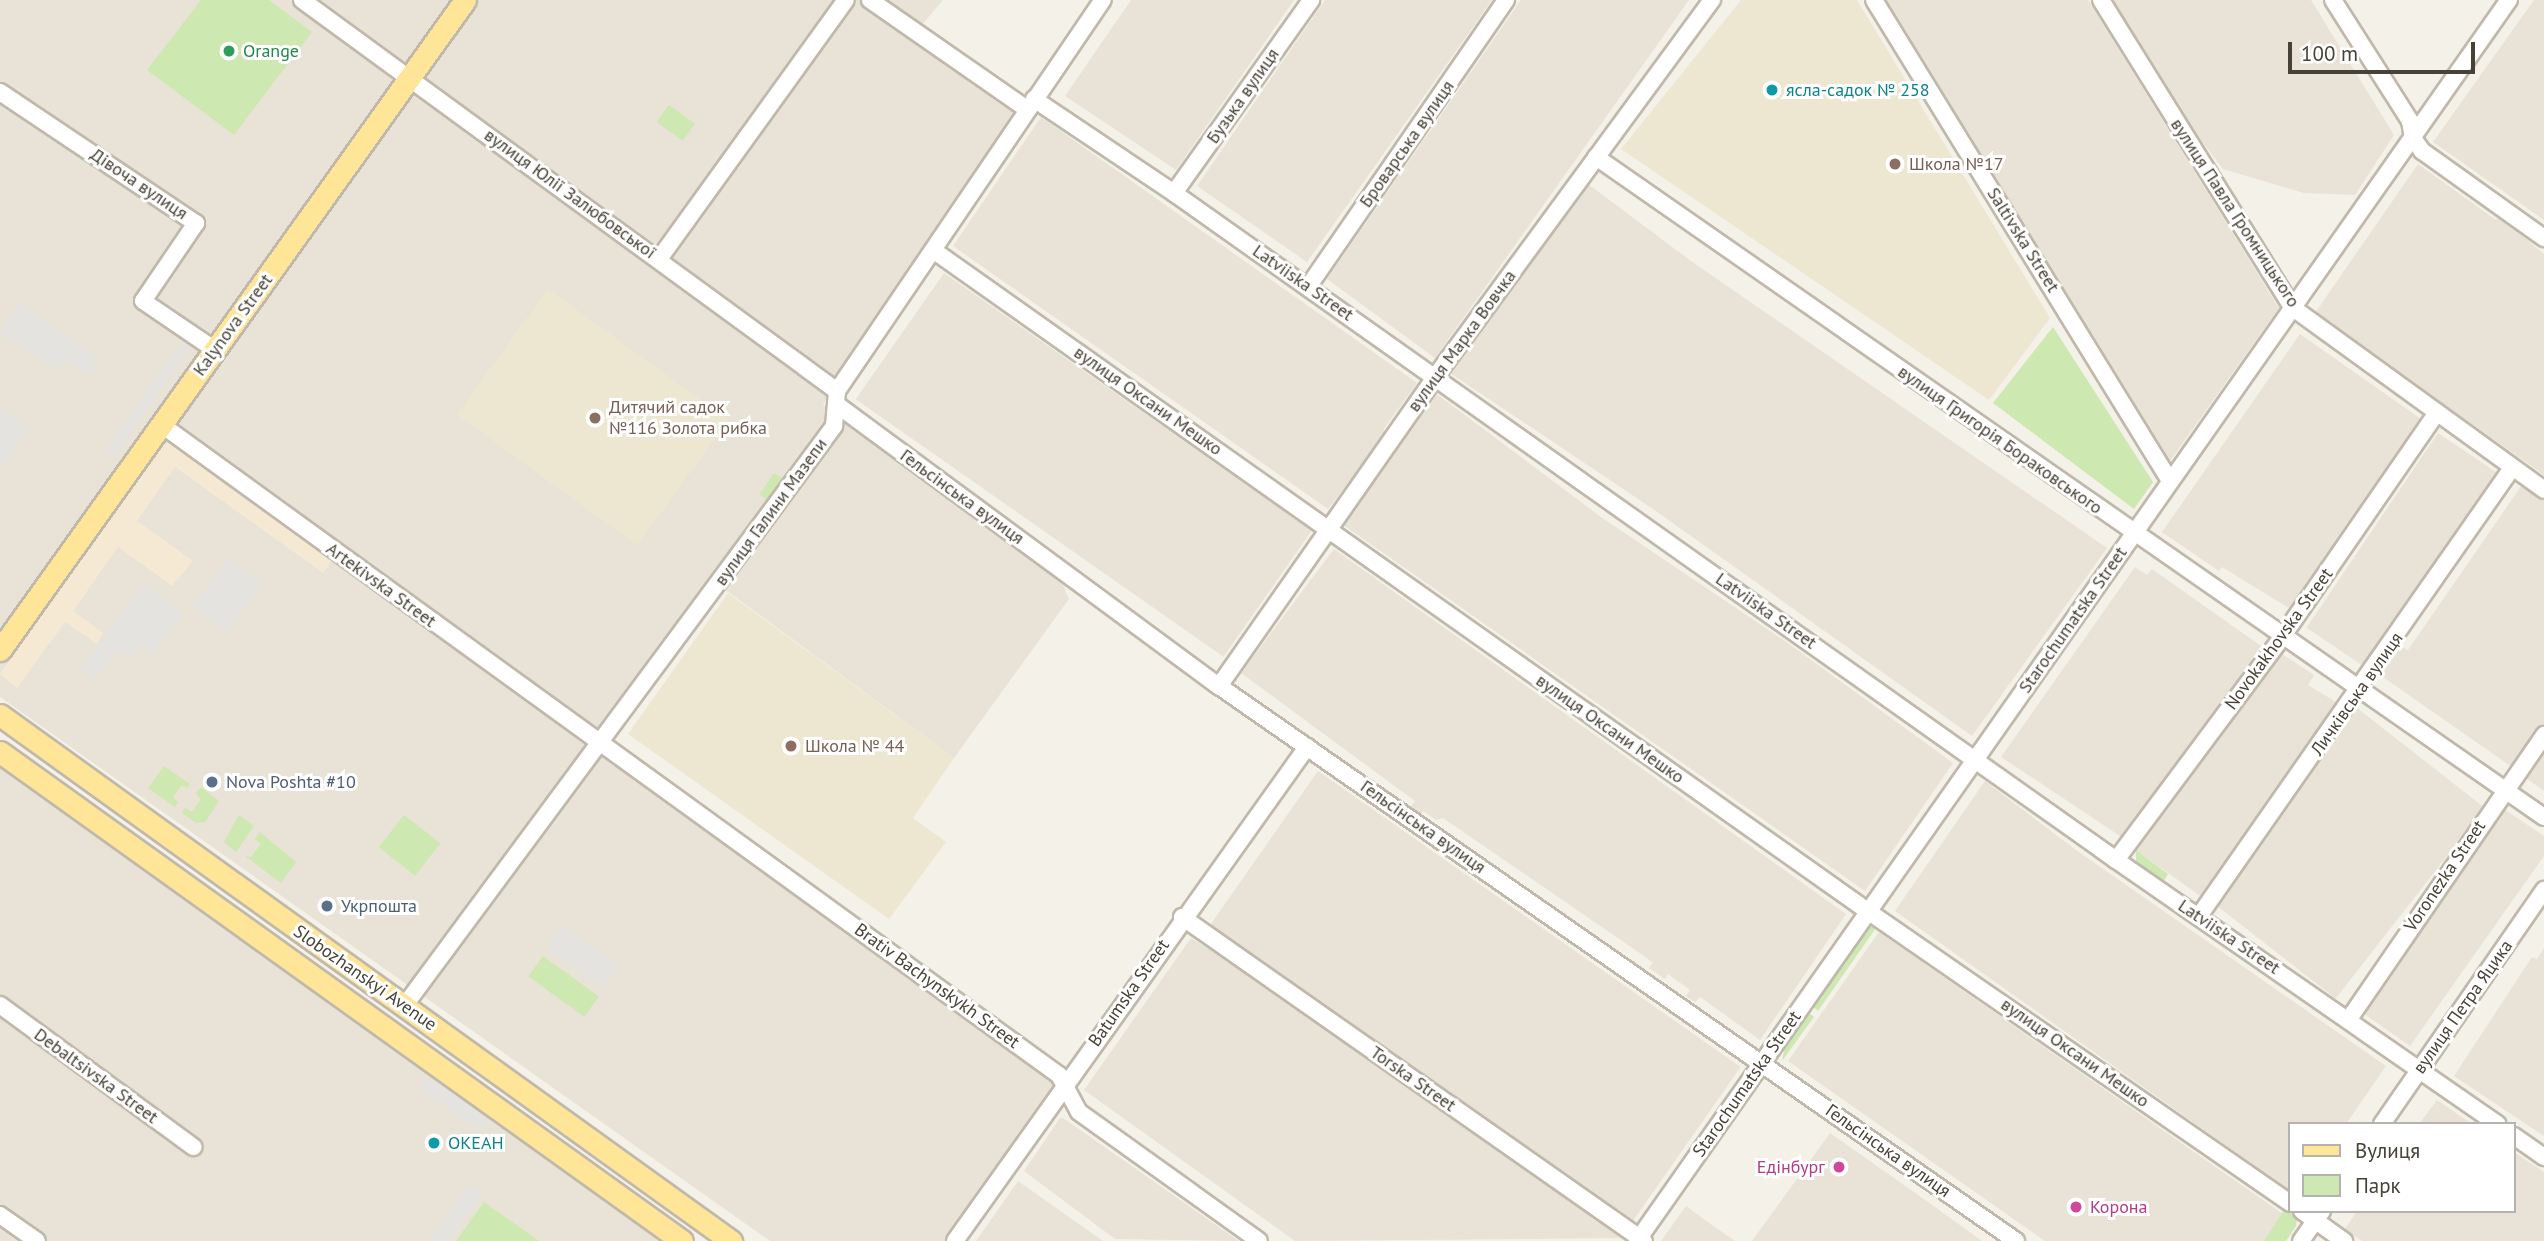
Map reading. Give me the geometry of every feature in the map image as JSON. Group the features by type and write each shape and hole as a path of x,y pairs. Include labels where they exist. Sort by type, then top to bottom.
{"main road":[{"name":"Kalynova Street","path":"0,650 465,0"},
{"name":"Slobozhanskyi Avenue","path":"0,715 731,1241"},
{"name":"Slobozhanskyi Avenue","path":"0,752 682,1241"}],"street":[{"name":"вулиця Юлії Залюбовської","path":"302,0 659,259 836,398"},
{"path":"659,259 846,0"},
{"name":"Latviiska Street","path":"870,0 1030,104 1174,192 2116,860 2494,1122"},
{"name":"вулиця Галини Мазепи","path":"405,1005 834,426 836,398 1030,104 1103,0"},
{"name":"Бузька вулиця","path":"1174,192 1311,0"},
{"name":"Броварська вулиця","path":"1308,287 1506,0"},
{"name":"вулиця Марка Вовчка","path":"1219,686 1331,530 1435,377 1712,0"},
{"name":"Saltivska Street","path":"1874,0 2170,481"},
{"name":"вулиця Павла Громницького","path":"2101,0 2293,308 2544,490"},
{"path":"2333,0 2410,121 2413,138 2421,151 2544,238"},
{"name":"Starochumatska Street","path":"1640,1240 2509,0"},
{"name":"Дівоча вулиця","path":"0,92 196,223 143,301 215,350"},
{"name":"вулиця Григорія Бораковського","path":"1596,157 2544,817"},
{"name":"вулиця Оксани Мешко","path":"933,250 1869,911 2288,1202"},
{"name":"Гельсінська вулиця","path":"836,398 1219,686 1763,1062 2016,1241"},
{"name":"Novokakhovska Street","path":"2116,860 2283,637 2436,414"},
{"name":"Artekivska Street","path":"162,425 539,700 602,740"},
{"name":"Личківська вулиця","path":"2199,916 2361,690 2512,468"},
{"name":"Voronezka Street","path":"2349,1019 2503,791 2544,735"},
{"name":"Brativ Bachynskykh Street","path":"602,740 1059,1075 1063,1088 1079,1112 1259,1241"},
{"name":"Batumska Street","path":"955,1241 1182,917 1307,747"},
{"name":"вулиця Петра Яцика","path":"2383,1122 2544,890"},
{"name":"Torska Street","path":"1182,917 1640,1240"},
{"name":"Debaltsivska Street","path":"0,1005 193,1147"},
{"path":"2516,1137 2544,1157"},
{"path":"2301,1241 2313,1214 2344,1241"},
{"path":"0,1215 37,1241"}],"shaded area":[{"path":"0,0 943,0 920,27 1019,113 823,405 1059,576 1069,599 954,758 720,586 604,747 1057,1086 949,1241 770,1241 0,697"},
{"path":"1131,0 1294,0 1176,170 1065,96"},
{"path":"1325,0 1492,0 1307,262 1197,186"},
{"path":"1521,0 1689,0 1435,358 1327,279"},
{"path":"1741,0 1857,0 2050,318 1989,400 1621,149"},
{"path":"1880,0 2088,0 2279,308 2167,465"},
{"path":"2108,0 2311,0 2394,135 2355,195 2304,193 2223,169 2135,53"},
{"path":"2534,0 2544,0 2544,220 2433,142"},
{"path":"1041,117 1417,383 1383,430 1387,433 1328,509 953,246"},
{"path":"2418,164 2496,220 2499,217 2544,254 2544,475 2315,313"},
{"path":"1588,184 1691,261 2107,548 1972,736 1653,509 1450,373"},
{"path":"944,273 1312,531 1223,657 856,399"},
{"name":"Дитячий садок №116 Золота рибка","path":"548,289 728,420 637,545 457,414"},
{"path":"18,302 100,360 88,375 68,361 58,370 0,333"},
{"path":"190,331 198,336 114,457 105,450"},
{"path":"2300,334 2421,419 2289,608 2222,567 2219,571 2162,532"},
{"path":"1434,392 1601,517 1785,641 1953,763 1865,891 1342,524"},
{"path":"0,408 29,427 4,466 0,463"},
{"path":"2438,433 2500,475 2369,670 2307,628"},
{"path":"170,436 336,555 323,573 175,467 137,521 193,561 172,586 118,547 73,611 103,633 97,644 65,622 17,688 0,674"},
{"path":"2522,485 2544,501 2544,723 2512,767 2380,675 2400,646 2408,650"},
{"path":"1334,549 1846,914 1760,1040 1700,997 1695,1002 1686,996 1690,990 1668,974 1665,979 1649,968 1653,963 1644,956 1443,818 1436,820 1423,811 1420,815 1410,808 1415,801 1241,673"},
{"path":"227,559 262,584 227,632 192,607"},
{"path":"2135,567 2147,575 2152,569 2261,646 2123,838 2001,757"},
{"path":"143,584 184,614 152,654 140,646 129,659 117,650 95,680 80,669"},
{"name":"Школа № 44","path":"728,593 954,758 913,818 946,842 889,919 628,734"},
{"path":"2279,652 2314,675 2308,685 2341,705 2203,898 2136,850"},
{"path":"2357,708 2485,808 2336,998 2208,899"},
{"path":"2544,737 2544,791 2519,773"},
{"path":"0,763 670,1241 0,1241"},
{"path":"1318,771 1741,1067 1631,1223 1208,927"},
{"path":"1985,781 2076,850 2386,1066 2347,1122 2288,1122 2288,1190 1895,911"},
{"path":"2504,809 2544,836 2544,856 2410,1046 2363,1013"},
{"path":"562,925 620,966 604,989 546,948"},
{"path":"1879,932 2283,1214 2265,1241 2045,1241 1788,1061"},
{"path":"1191,938 1248,973 1623,1238 1295,1241 1084,1090"},
{"path":"2544,948 2544,1136 2454,1076 2532,957 2537,959"},
{"path":"427,1076 489,1120 481,1132 418,1088"},
{"path":"2437,1100 2469,1122 2420,1122"},
{"path":"1060,1118 1239,1241 1115,1239 1024,1171"},
{"path":"1830,1133 1921,1197 1982,1241 1752,1241"},
{"path":"2516,1153 2544,1172 2544,1241 2362,1241 2345,1229 2356,1213 2516,1213"},
{"path":"1018,1181 1103,1241 976,1241"},
{"path":"468,1186 482,1195 449,1241 430,1241"},
{"path":"1686,1206 1712,1225 1735,1241 1661,1241"}],"green space":[{"name":"Orange","path":"201,0 269,0 312,32 234,135 147,70"},
{"path":"669,105 695,124 683,141 657,122"},
{"path":"2053,327 2153,482 2134,509 1993,403"},
{"path":"774,473 786,481 771,502 759,495"},
{"path":"164,766 190,784 187,788 182,785 173,797 178,802 175,807 148,788"},
{"path":"201,787 219,801 205,822 196,823 182,813 185,808 192,812 201,799 196,794"},
{"path":"239,815 254,826 236,852 224,842"},
{"path":"404,815 440,843 415,876 379,847"},
{"path":"260,832 296,862 281,883 245,856 251,857 261,844 255,839"},
{"path":"2136,850 2168,874 2162,884 2136,864"},
{"path":"1869,925 1878,925 1818,1011 1812,1005"},
{"path":"543,956 599,997 584,1017 528,976"},
{"path":"1808,1012 1814,1017 1782,1061 1786,1041"},
{"path":"484,1202 539,1241 456,1241"},
{"path":"2286,1207 2288,1213 2297,1219 2296,1226 2286,1241 2264,1241"}],"place":[{"name":"Orange","path":"229,51"},
{"name":"ясла-садок № 258","path":"1772,90"},
{"name":"Школа №17","path":"1895,164"},
{"name":"Дитячий садок №116 Золота рибка","path":"595,418"},
{"name":"Школа № 44","path":"791,746"},
{"name":"Nova Poshta #10","path":"212,782"},
{"name":"Укрпошта","path":"327,906"},
{"name":"ОКЕАН","path":"434,1143"},
{"name":"Едінбург","path":"1839,1167"},
{"name":"Корона","path":"2076,1207"}]}
